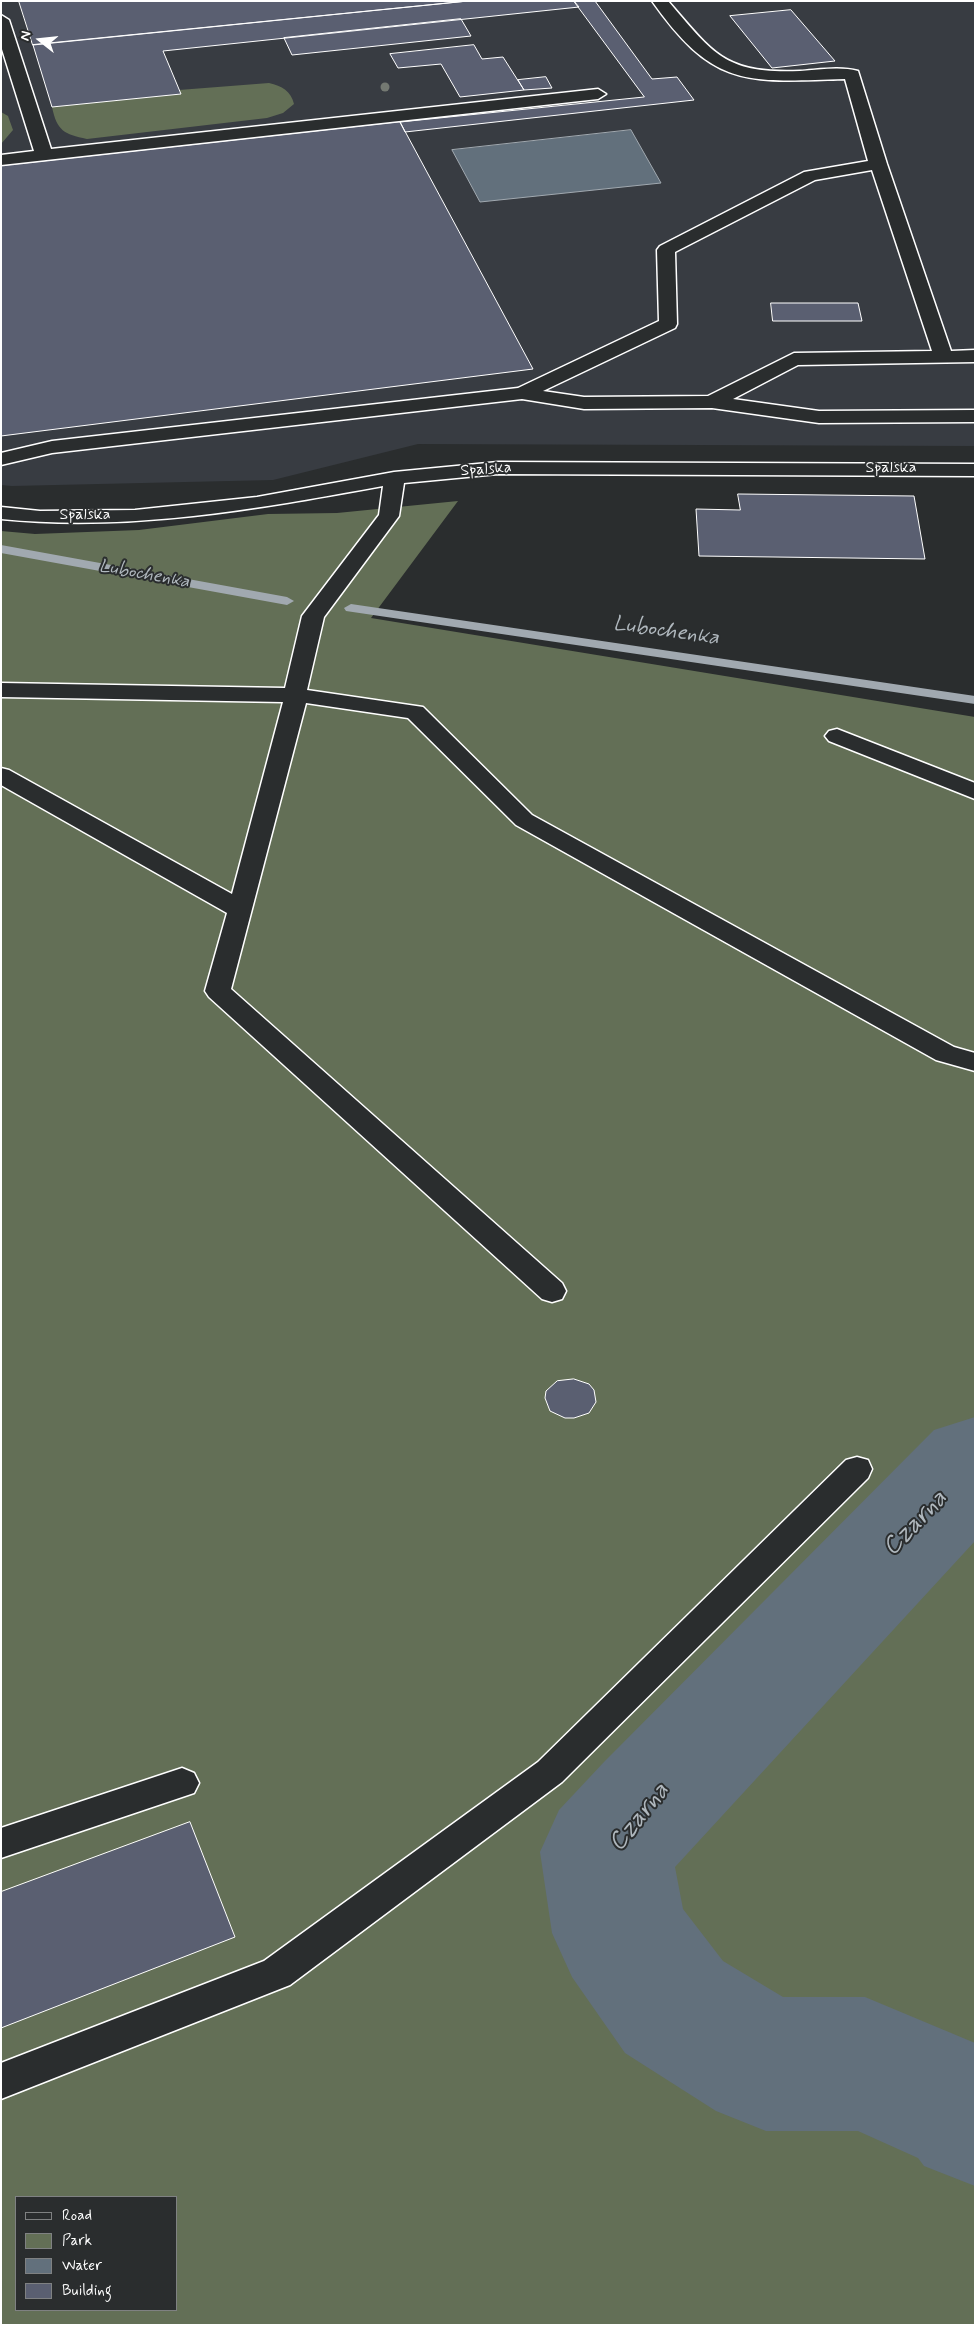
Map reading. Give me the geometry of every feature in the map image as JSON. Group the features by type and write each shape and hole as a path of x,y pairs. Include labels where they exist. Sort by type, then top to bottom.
{"lane":[{"path":"660,1 706,54 736,70 765,75 852,74 878,164 943,356"},
{"path":"1,20 17,95 44,155"},
{"path":"1,160 598,94"},
{"path":"522,393 668,324 666,250 810,176 878,164"},
{"path":"712,402 794,359 975,356"},
{"path":"1,459 52,447 522,393 584,403 712,402 820,417 975,416"},
{"name":"Spalska","path":"1,513 40,517 135,516 257,502 394,478 498,468 975,470"},
{"path":"394,478 389,516 313,616 295,695 294,710 218,991 552,1291"},
{"path":"1,690 295,695 415,712 524,820 946,1054 975,1062"},
{"path":"837,736 975,792"},
{"path":"1,775 239,909"},
{"path":"1,2081 277,1973 550,1772 857,1469"},
{"path":"1,1843 182,1783"}],"shaded area":[{"path":"1,1 975,1 975,446 418,444 273,480 1,485"}],"green space":[{"path":"269,83 285,90 293,99 294,104 283,113 267,118 87,139 63,130 56,121 52,107 180,94 179,90"},
{"path":"1,112 8,116 13,130 1,144"},
{"path":"458,501 371,618 975,717 975,2325 1,2325 1,531 35,534 139,530 268,514 337,513"}],"water":[{"path":"631,130 661,183 480,202 452,150"}],"building":[{"path":"19,1 468,1 33,45"},
{"path":"468,1 574,1 579,7 163,51 181,94 52,107 33,45"},
{"path":"574,1 595,1 652,79 677,77 694,100 405,132 400,122 644,97"},
{"path":"791,10 835,61 772,68 730,16"},
{"path":"461,19 471,36 292,55 284,38"},
{"path":"474,45 482,59 503,57 524,90 460,97 441,64 398,68 390,54"},
{"path":"546,77 552,88 524,90 518,80"},
{"path":"400,122 533,369 1,436 1,166"},
{"path":"771,303 858,303 862,321 773,321"},
{"path":"738,494 914,496 925,559 699,556 696,509 740,510"},
{"path":"574,1379 589,1384 594,1390 596,1402 589,1413 574,1418 565,1418 550,1411 545,1398 546,1391 557,1381"},
{"path":"190,1822 235,1937 1,2028 1,1892"}],"waterway":[{"name":"Lubochenka","path":"1,549 287,601"},
{"name":"Lubochenka","path":"351,608 975,700"},
{"name":"Czarna","path":"975,1463 650,1802 606,1852 620,1933 674,2007 766,2064 865,2064 968,2110 975,2117"}]}
